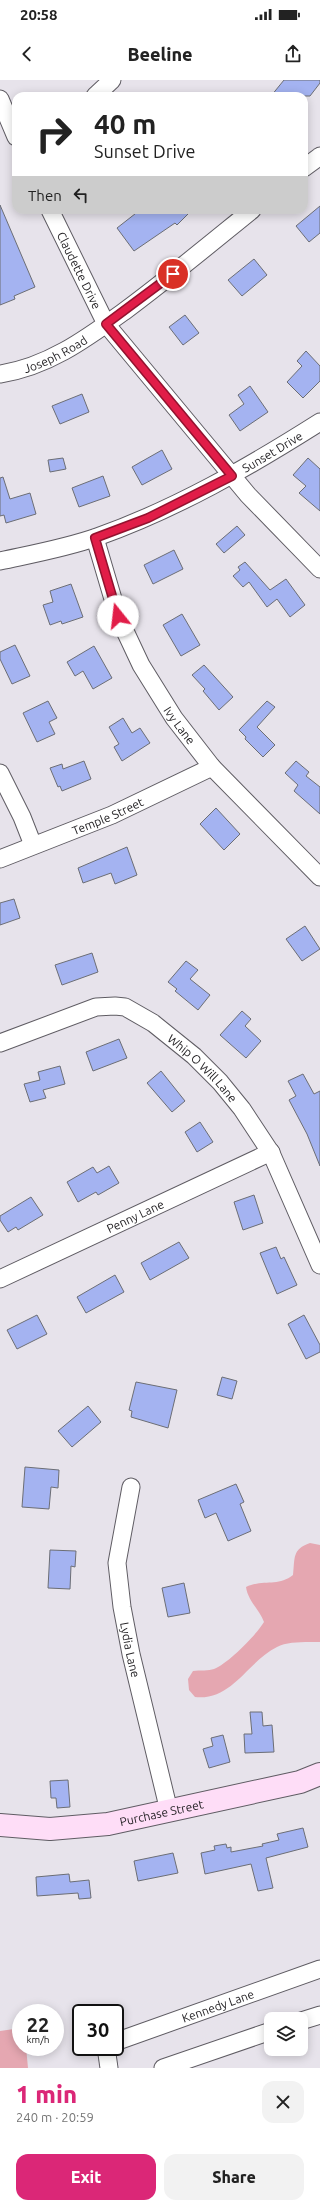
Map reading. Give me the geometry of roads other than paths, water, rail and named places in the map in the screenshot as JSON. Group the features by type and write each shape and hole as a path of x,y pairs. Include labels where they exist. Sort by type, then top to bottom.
{"main road":[{"name":"Purchase Street","path":"0,1825 50,1830 108,1824 300,1782 320,1774"}],"street":[{"path":"99,92 112,80"},
{"path":"0,99 12,128"},
{"path":"308,165 320,156"},
{"name":"Claudette Drive","path":"52,214 106,324 232,476 320,569"},
{"name":"Joseph Road","path":"0,374 39,364 65,351 150,292 247,214"},
{"name":"Sunset Drive","path":"0,562 95,538 148,518 232,476 320,422"},
{"name":"Ivy Lane","path":"95,538 118,616 141,665 174,718 212,768 320,877"},
{"name":"Temple Street","path":"0,859 112,815 212,768"},
{"path":"0,773 22,817 33,845"},
{"name":"Whip O Will Lane","path":"0,1044 96,1008 111,1006 125,1007 153,1023 194,1056 242,1110 271,1152 320,1265"},
{"name":"Penny Lane","path":"0,1279 271,1152"},
{"name":"Lydia Lane","path":"131,1487 117,1564 131,1654 169,1811"},
{"name":"Kennedy Lane","path":"124,2039 320,1969"},
{"path":"308,2019 320,2015"},
{"path":"163,2068 264,2033"},
{"path":"107,2056 109,2068"}]}
